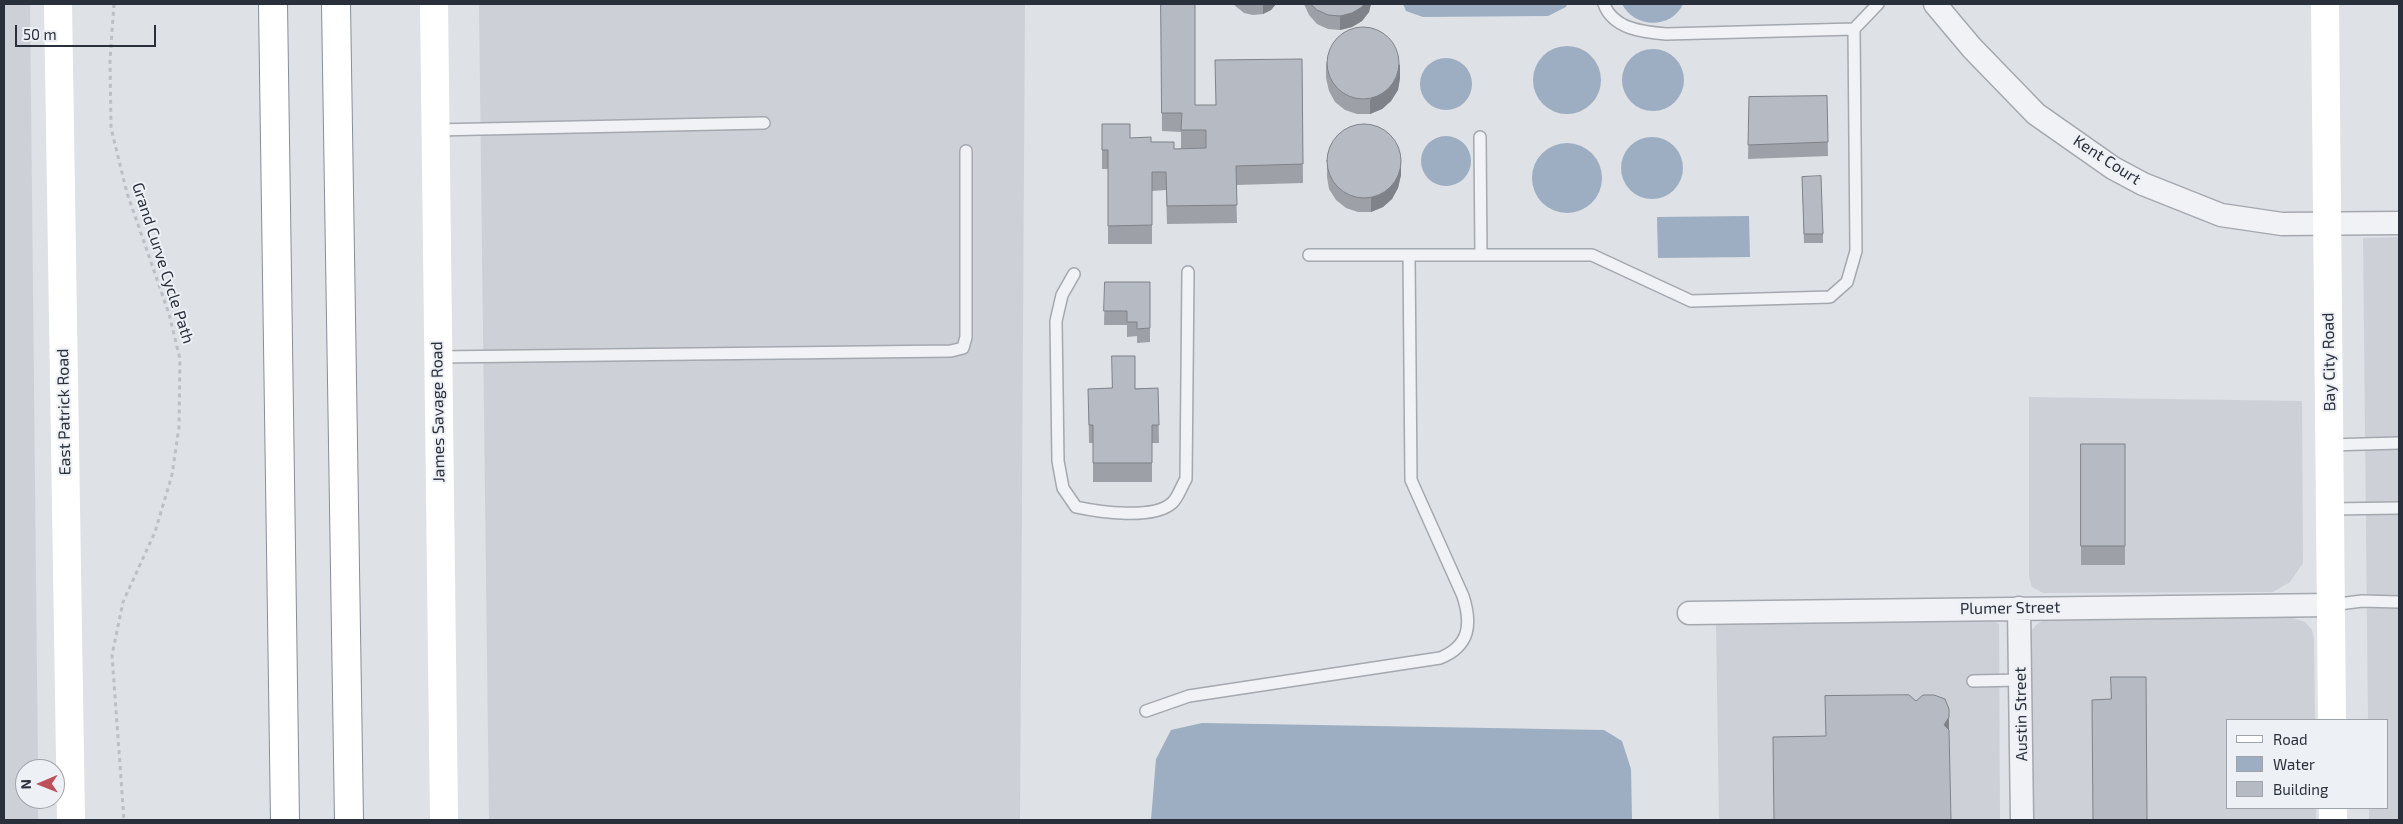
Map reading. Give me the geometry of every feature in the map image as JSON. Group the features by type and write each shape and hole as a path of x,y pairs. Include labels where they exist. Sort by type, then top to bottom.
{"main road":[{"name":"East Patrick Road","path":"58,4 71,820"},
{"path":"273,4 285,820"},
{"path":"336,4 349,820"},
{"name":"James Savage Road","path":"434,4 444,820"},
{"name":"Bay City Road","path":"2325,4 2332,719"}],"street":[{"name":"Kent Court","path":"1935,4 1972,48 2036,114 2113,168 2143,184 2221,215 2282,224 2399,223"},
{"name":"Plumer Street","path":"1689,612 2331,605"},
{"name":"Austin Street","path":"2019,608 2022,820"}],"lane":[{"path":"1604,4 1617,22 1638,31 1666,34 1854,29"},
{"path":"1309,255 1592,255 1691,301 1830,297 1847,282 1856,251 1854,29 1878,4"},
{"path":"435,130 764,123"},
{"path":"1480,136 1481,256"},
{"path":"437,356 951,352 962,348 966,337 966,151"},
{"path":"1146,711 1189,696 1440,658 1454,652 1466,635 1468,613 1463,596 1411,480 1409,255"},
{"path":"1074,274 1062,295 1056,321 1058,461 1063,488 1076,507 1101,512 1152,512 1173,503 1186,479 1188,272"},
{"path":"2329,445 2399,443"},
{"path":"2330,509 2399,508"},
{"path":"2331,605 2362,602 2399,602"},
{"path":"1973,681 2020,680"}],"path":[{"name":"Grand Curve Cycle Path","path":"114,4 110,60 111,128 126,193 169,314 180,359 179,427 172,475 155,532 123,602 112,655 124,820"}],"shaded area":[{"path":"4,4 30,4 38,759 15,759 15,809 38,809 38,820 4,820"},
{"path":"479,4 1025,4 1020,820 489,820"},
{"path":"2399,237 2399,820 2369,820 2369,809 2388,809 2388,719 2368,719 2363,238"},
{"path":"2029,397 2302,401 2303,563 2290,582 2273,592 2043,593 2032,587 2029,577"},
{"path":"2047,618 2293,618 2305,622 2312,630 2314,640 2315,719 2226,719 2226,809 2316,809 2316,820 2033,820 2030,633 2036,625"},
{"path":"1990,620 1999,624 2000,820 1719,820 1716,623"}],"water":[{"path":"1403,4 1567,4 1566,7 1548,16 1423,17 1406,11"},
{"path":"1622,4 1683,4 1670,18 1662,22 1652,23 1635,18"},
{"path":"1567,46 1580,48 1591,56 1599,67 1601,80 1599,93 1591,104 1580,112 1567,114 1554,112 1543,104 1535,93 1533,80 1535,67 1543,56 1554,48"},
{"path":"1647,49 1659,49 1675,58 1682,68 1684,80 1682,92 1675,102 1659,111 1647,111 1636,106 1627,97 1622,86 1622,74 1627,63 1636,54"},
{"path":"1446,58 1456,60 1464,66 1470,74 1472,84 1470,94 1464,102 1456,108 1446,110 1436,108 1428,102 1422,94 1420,84 1422,74 1428,66 1436,60"},
{"path":"1446,136 1456,138 1464,143 1469,151 1471,161 1469,171 1464,179 1456,184 1446,186 1436,184 1428,179 1423,171 1421,161 1423,151 1428,143 1436,138"},
{"path":"1652,137 1669,142 1674,146 1678,151 1683,168 1678,185 1674,190 1669,194 1652,199 1635,194 1630,190 1626,185 1621,168 1626,151 1630,146 1635,142"},
{"path":"1567,143 1586,149 1596,159 1602,178 1596,197 1586,207 1567,213 1548,207 1538,197 1532,178 1538,159 1548,149"},
{"path":"1749,216 1750,257 1658,258 1657,217"},
{"path":"1202,723 1604,730 1622,741 1631,769 1632,820 1151,820 1156,759 1171,730"}],"building":[{"path":"1161,4 1195,4 1195,105 1216,105 1215,60 1302,59 1303,164 1236,166 1237,205 1167,206 1166,172 1152,172 1152,225 1108,226 1108,150 1102,150 1102,124 1130,124 1130,138 1151,137 1151,142 1174,142 1174,149 1206,148 1206,130 1181,130 1182,113 1162,113"},
{"path":"1311,4 1364,4 1352,13 1340,16 1328,15 1317,10"},
{"path":"1370,27 1389,37 1397,49 1399,63 1397,77 1389,89 1377,97 1356,99 1337,89 1329,77 1327,56 1337,37 1349,29"},
{"path":"1827,96 1828,142 1748,145 1749,97"},
{"path":"1364,124 1378,127 1390,135 1398,147 1401,161 1398,175 1390,187 1378,195 1364,198 1350,195 1338,187 1330,175 1327,161 1330,147 1338,135 1350,127"},
{"path":"1821,176 1823,234 1804,234 1802,177"},
{"path":"1105,282 1150,282 1150,328 1137,329 1137,322 1127,322 1127,311 1104,311"},
{"path":"1112,356 1135,356 1135,389 1158,388 1159,425 1152,425 1152,463 1093,463 1093,425 1089,425 1088,389 1112,388"},
{"path":"2081,444 2125,444 2125,546 2081,546"},
{"path":"2111,677 2146,677 2147,820 2093,820 2092,700 2111,699"},
{"path":"1909,695 1916,701 1923,695 1934,695 1945,699 1949,709 1949,717 1944,725 1949,730 1951,820 1774,820 1773,737 1826,736 1825,696"}]}
